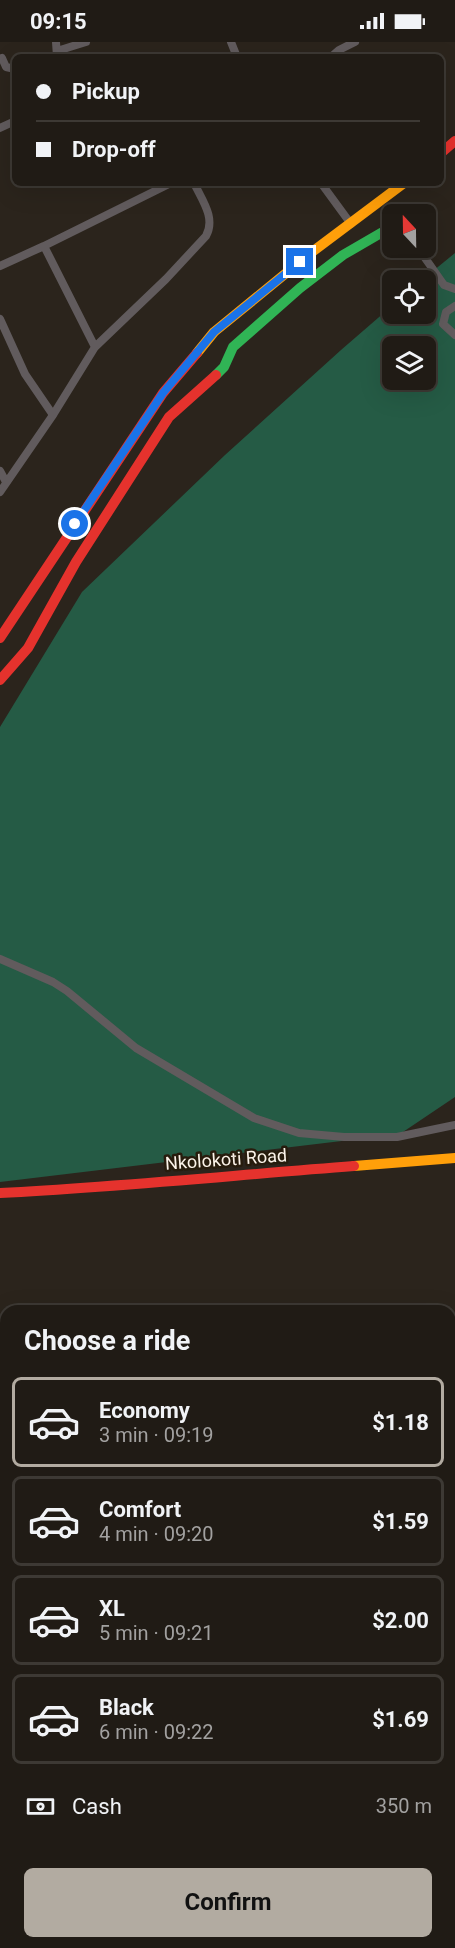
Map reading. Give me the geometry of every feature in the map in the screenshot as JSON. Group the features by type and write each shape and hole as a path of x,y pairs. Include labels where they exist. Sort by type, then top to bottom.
{"main road":[{"path":"0,638 163,393 214,332 312,252 400,186"},
{"path":"0,680 28,648 76,562 169,417 224,367 233,347 300,288 343,255 382,232"},
{"name":"Nkolokoti Road","path":"0,1193 78,1189 455,1158"}],"street":[{"path":"56,42 57,54 86,42"},
{"path":"336,54 355,42"},
{"path":"2,58 6,67 12,68"},
{"path":"0,266 165,186"},
{"path":"0,492 53,415 95,347 166,279 206,236 211,228 209,213 196,186"},
{"path":"323,186 351,224"},
{"path":"44,246 95,347"},
{"path":"425,258 444,285 455,289"},
{"path":"455,306 446,312 443,324 455,335"},
{"path":"0,319 25,374 53,415"},
{"path":"0,471 6,482"},
{"path":"0,959 53,982 136,1048 254,1118 299,1133 344,1137 397,1137 455,1125"}],"green space":[{"path":"455,253 455,1097 400,1134 0,1182 0,727 82,592 225,455 382,315 382,324 436,324 434,270"}],"traffic: fast":[{"path":"216,375 224,367 233,347 300,288 343,255 382,232"}],"traffic: slow":[{"path":"197,353 214,332 312,252 400,186"},
{"path":"354,1166 455,1158"}],"traffic: jam":[{"path":"444,150 455,141"},
{"path":"0,638 163,393 197,353"},
{"path":"0,680 28,648 76,562 169,417 216,375"},
{"path":"0,1193 354,1166"}],"route":[{"path":"75,524 163,393 214,332 300,262"}]}
